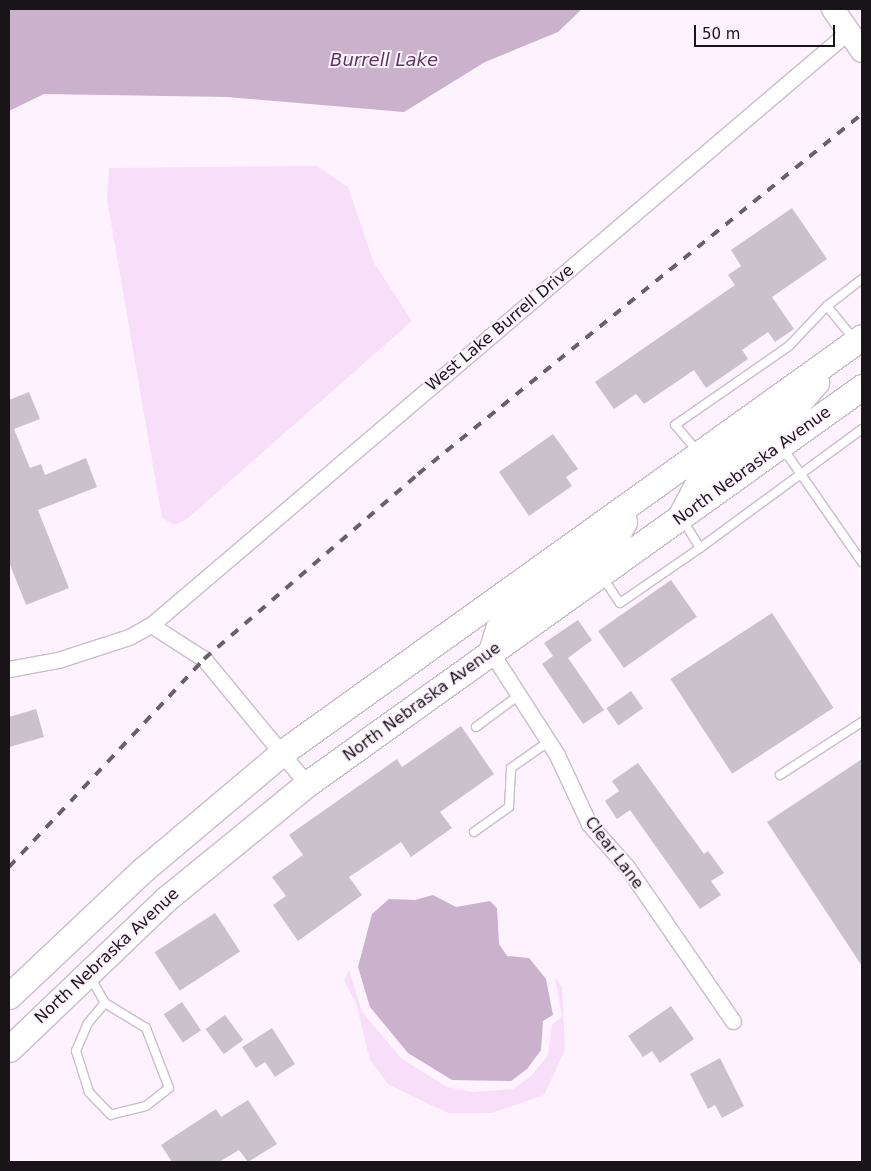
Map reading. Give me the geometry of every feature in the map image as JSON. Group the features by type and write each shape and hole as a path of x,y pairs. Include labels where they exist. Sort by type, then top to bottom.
{"main road":[{"path":"9,996 144,869 283,752 859,340"},
{"path":"681,517 700,479 792,410 815,386 822,366"},
{"name":"North Nebraska Avenue","path":"9,1049 166,900 307,784 862,387"},
{"path":"491,652 498,629 505,620 615,538 624,522 621,510"}],"street":[{"path":"833,9 862,51"},
{"name":"West Lake Burrell Drive","path":"9,669 58,660 129,637 151,624 849,32"},
{"path":"151,624 204,659 283,752 307,784"},
{"name":"Clear Lane","path":"491,652 548,742 589,824 626,867 733,1021"}],"lane":[{"path":"700,453 675,425 789,346 827,306 862,279"},
{"path":"827,306 859,340"},
{"path":"600,574 620,603 700,548 862,429"},
{"path":"781,445 862,562"},
{"path":"681,517 700,548"},
{"path":"476,727 519,695"},
{"path":"780,775 862,722"},
{"path":"474,832 509,806 511,768 548,742"},
{"path":"87,974 105,1003 146,1028 169,1088 146,1106 111,1115 89,1092 76,1051 88,1023 105,1003"}],"shaded area":[{"path":"317,166 348,187 374,263 412,321 187,519 174,525 162,518 107,199 109,168"},
{"path":"349,970 362,1012 402,1059 447,1087 473,1092 513,1089 531,1076 548,1055 552,1025 562,1016 555,977 562,987 565,1050 544,1095 492,1113 448,1113 389,1085 370,1060 356,1003 344,980"}],"water":[{"name":"Burrell Lake","path":"9,9 582,9 558,32 485,62 404,112 227,97 44,94 9,111"},
{"path":"433,895 456,907 490,901 497,908 499,944 507,956 529,958 546,979 553,1015 543,1021 541,1050 527,1069 511,1081 452,1080 408,1053 370,1007 358,967 372,914 389,899 415,900"}],"building":[{"path":"792,208 827,259 772,297 794,329 775,342 768,332 742,350 748,359 706,388 694,370 644,404 636,394 614,409 595,382 735,285 728,275 741,266 731,250"},
{"path":"29,392 40,419 14,429 30,468 41,464 45,475 86,458 97,487 38,510 69,588 26,605 9,562 9,400"},
{"path":"553,434 578,469 566,477 572,486 529,516 499,472"},
{"path":"671,580 697,617 624,668 598,631"},
{"path":"772,613 834,708 732,774 671,679"},
{"path":"578,620 592,640 568,658 604,710 583,724 542,664 553,656 544,643"},
{"path":"631,691 643,708 618,725 606,708"},
{"path":"36,709 44,737 9,747 9,717"},
{"path":"461,726 494,774 440,812 452,828 411,857 401,842 349,877 362,895 298,941 273,905 286,896 272,877 303,855 289,835 397,759 402,767"},
{"path":"862,759 862,966 767,822"},
{"path":"638,763 704,854 708,851 724,873 711,881 721,895 700,909 630,810 617,819 605,801 619,791 612,781"},
{"path":"215,913 240,952 180,991 155,952"},
{"path":"182,1002 201,1030 183,1042 164,1014"},
{"path":"671,1006 694,1039 660,1063 652,1051 643,1057 628,1036"},
{"path":"225,1015 243,1040 224,1054 206,1029"},
{"path":"272,1028 295,1064 275,1077 265,1062 256,1068 242,1047"},
{"path":"720,1058 744,1106 722,1118 715,1105 708,1109 690,1074"},
{"path":"248,1100 277,1144 248,1162 239,1150 219,1162 172,1162 161,1145 216,1109 221,1117"}],"railway":[{"path":"9,867 204,659 418,474 862,114"}]}
